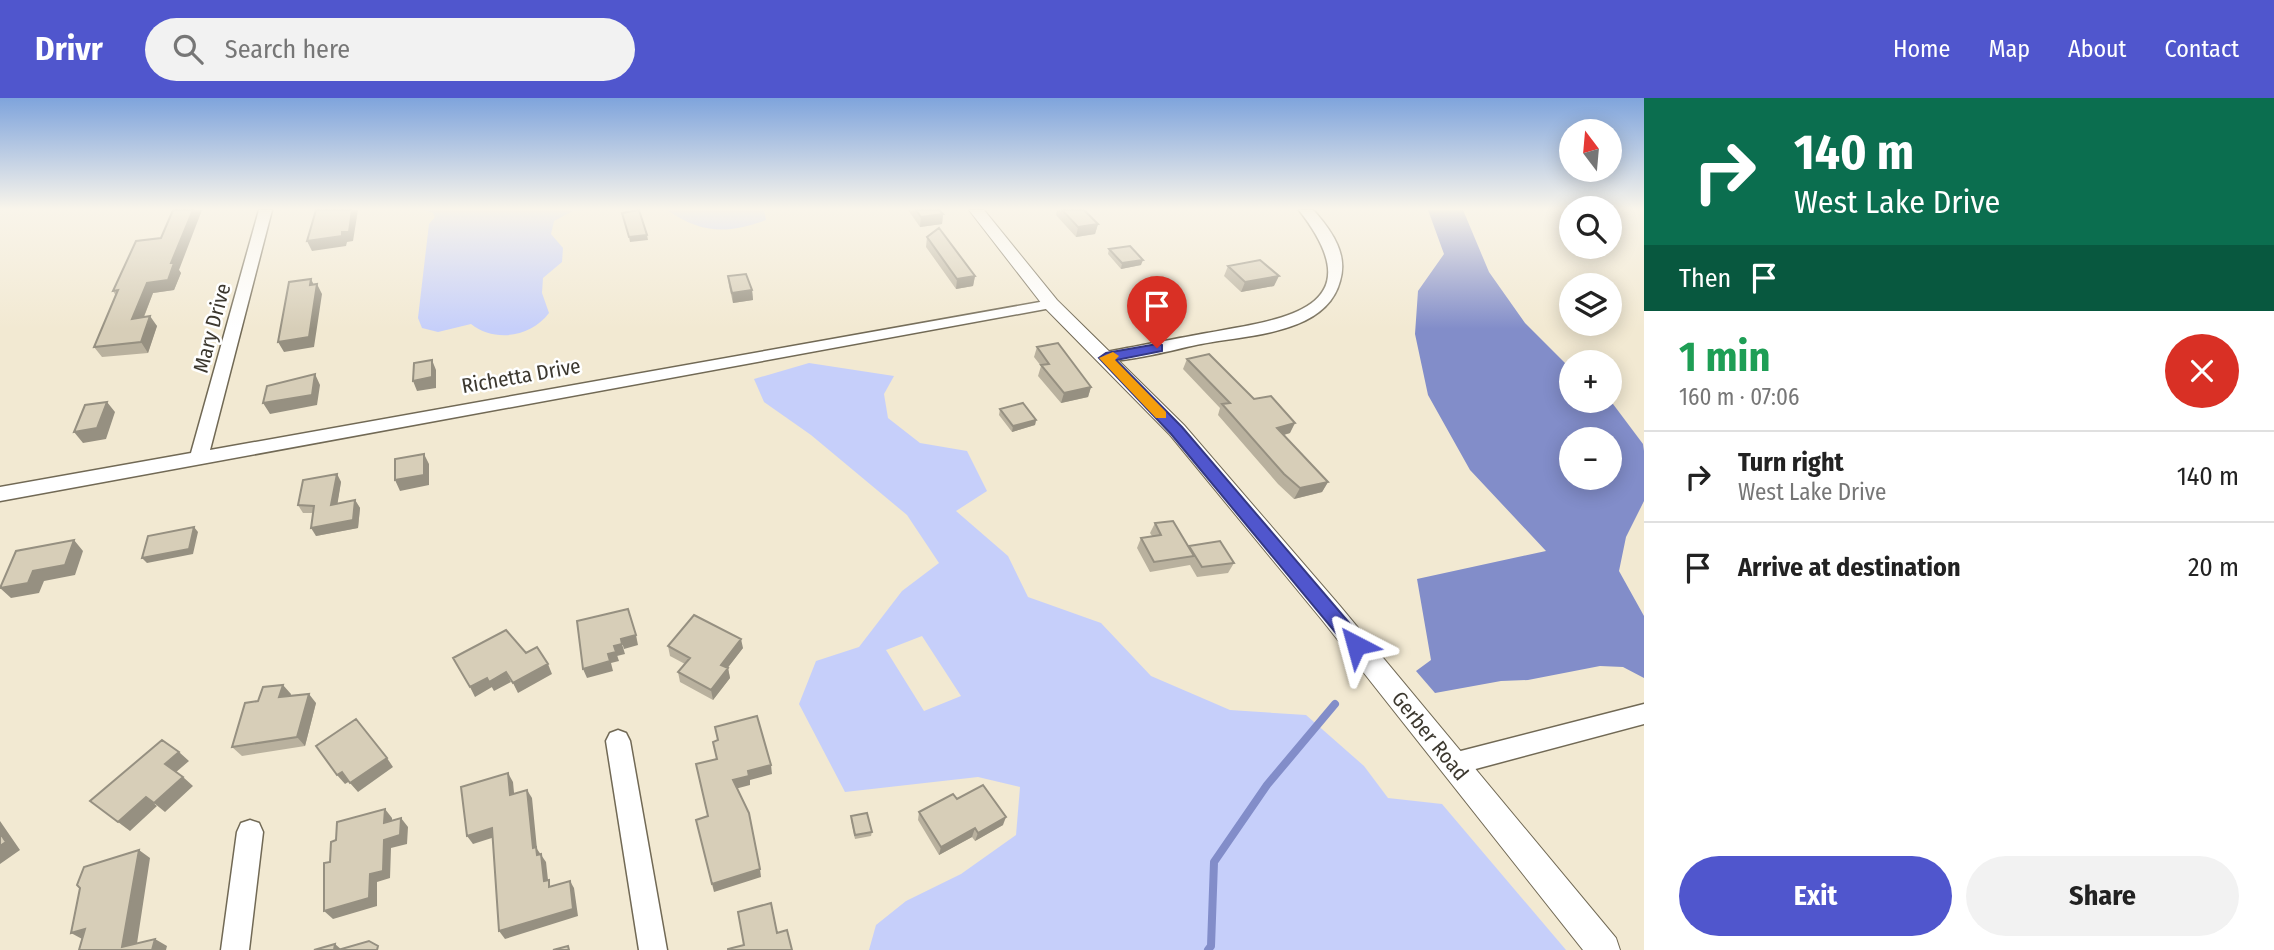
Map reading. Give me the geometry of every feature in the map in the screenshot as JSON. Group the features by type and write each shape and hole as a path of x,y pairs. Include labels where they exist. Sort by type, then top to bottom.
{"street":[{"name":"Mary Drive","path":"199,458 254,250"},
{"name":"Gerber Road","path":"1008,250 1051,304 1177,430 1604,950"},
{"path":"1106,358 1260,328 1293,319 1314,309 1327,297 1334,285 1336,269 1332,250"},
{"name":"Richetta Drive","path":"0,494 1051,304"},
{"path":"1453,764 1644,714"},
{"path":"618,741 653,950"},
{"path":"235,950 250,832"}],"shaded area":[{"path":"426,250 563,250 562,262 543,278 542,293 549,313 533,328 512,335 501,335 491,334 471,324 438,332 422,328 418,318"},
{"path":"1442,250 1480,250 1489,272 1525,323 1559,357 1559,413 1620,413 1643,444 1644,501 1626,537 1619,571 1644,616 1644,678 1623,667 1600,666 1528,680 1501,681 1435,693 1416,671 1431,660 1417,579 1546,551 1470,470 1428,395 1415,334 1418,291 1444,254"},
{"path":"809,363 894,376 884,394 888,418 920,443 967,451 987,491 956,511 1008,556 1028,597 1101,623 1151,676 1230,710 1306,715 1364,766 1388,798 1442,804 1566,950 869,950 876,925 906,901 961,874 1016,835 1020,787 978,777 845,792 799,704 816,661 859,647 902,591 939,563 907,515 811,435 764,402 754,379","holes":["922,636 961,696 924,711 886,650"]}],"building":[{"path":"132,250 176,250 168,280 147,283 132,319 150,316 141,342 94,347 118,290 113,291"},
{"path":"936,250 955,250 975,276 957,279"},
{"path":"1110,250 1133,250 1143,260 1122,263"},
{"path":"1260,260 1279,276 1245,282 1228,266"},
{"path":"746,274 752,290 732,293 728,276"},
{"path":"311,279 310,285 317,284 309,337 278,342 289,282"},
{"path":"1058,343 1091,387 1064,393 1041,365 1049,364 1037,347"},
{"path":"1209,354 1254,399 1271,396 1295,423 1277,428 1328,482 1300,488 1284,474 1222,404 1230,403 1187,359"},
{"path":"432,360 432,377 413,381 414,363"},
{"path":"315,374 312,395 263,403 267,386"},
{"path":"107,402 97,428 74,432 85,405"},
{"path":"1023,403 1036,420 1013,426 1000,409"},
{"path":"424,454 424,475 395,480 395,459"},
{"path":"337,474 331,505 355,500 353,520 311,528 314,506 298,505 303,480"},
{"path":"1173,521 1194,556 1154,562 1141,538 1161,535 1155,523"},
{"path":"194,527 189,549 142,558 148,536"},
{"path":"74,540 65,565 33,571 28,583 0,588 16,551"},
{"path":"1220,541 1234,563 1202,567 1189,546"},
{"path":"628,609 636,635 621,639 622,644 614,646 616,652 608,654 610,661 583,669 577,621"},
{"path":"694,615 741,639 721,665 728,668 711,690 678,672 690,658 668,646"},
{"path":"506,630 526,653 537,647 548,664 513,683 506,672 489,682 487,678 470,687 453,658"},
{"path":"283,685 279,697 309,694 297,737 232,747 245,703 258,701 263,687"},
{"path":"757,716 771,765 748,771 749,776 733,780 749,813 760,869 712,884 696,820 708,816 696,764 717,759 713,742 718,740 715,727"},
{"path":"356,719 387,758 350,783 342,772 337,775 316,746"},
{"path":"162,740 179,752 165,764 183,777 154,803 146,797 118,822 90,801"},
{"path":"508,773 510,795 527,790 533,848 536,847 537,855 541,854 544,881 549,880 549,887 570,881 573,909 499,931 492,828 467,836 461,787"},
{"path":"983,785 1006,817 978,833 975,828 941,847 919,812 953,794 957,799"},
{"path":"385,809 384,823 401,818 400,835 384,840 383,871 370,874 369,898 324,911 324,863 330,862 331,842 336,840 337,822"},
{"path":"867,813 872,832 855,835 851,816"},
{"path":"0,833 6,842 0,846"},
{"path":"139,850 122,947 155,939 152,950 79,950 85,929 71,933 80,888 77,885 84,867"},
{"path":"771,903 777,933 787,930 792,950 728,950 744,945 738,912"},
{"path":"369,941 378,946 377,950 338,950"},
{"path":"335,944 334,950 314,950"},
{"path":"568,946 569,950 553,950"}],"waterway":[{"path":"1208,950 1211,946 1214,862 1267,785 1335,704"}],"slow traffic":[{"path":"1113,356 1106,358 1161,415"}],"route":[{"path":"1157,348 1106,358 1177,430 1356,645"}]}
